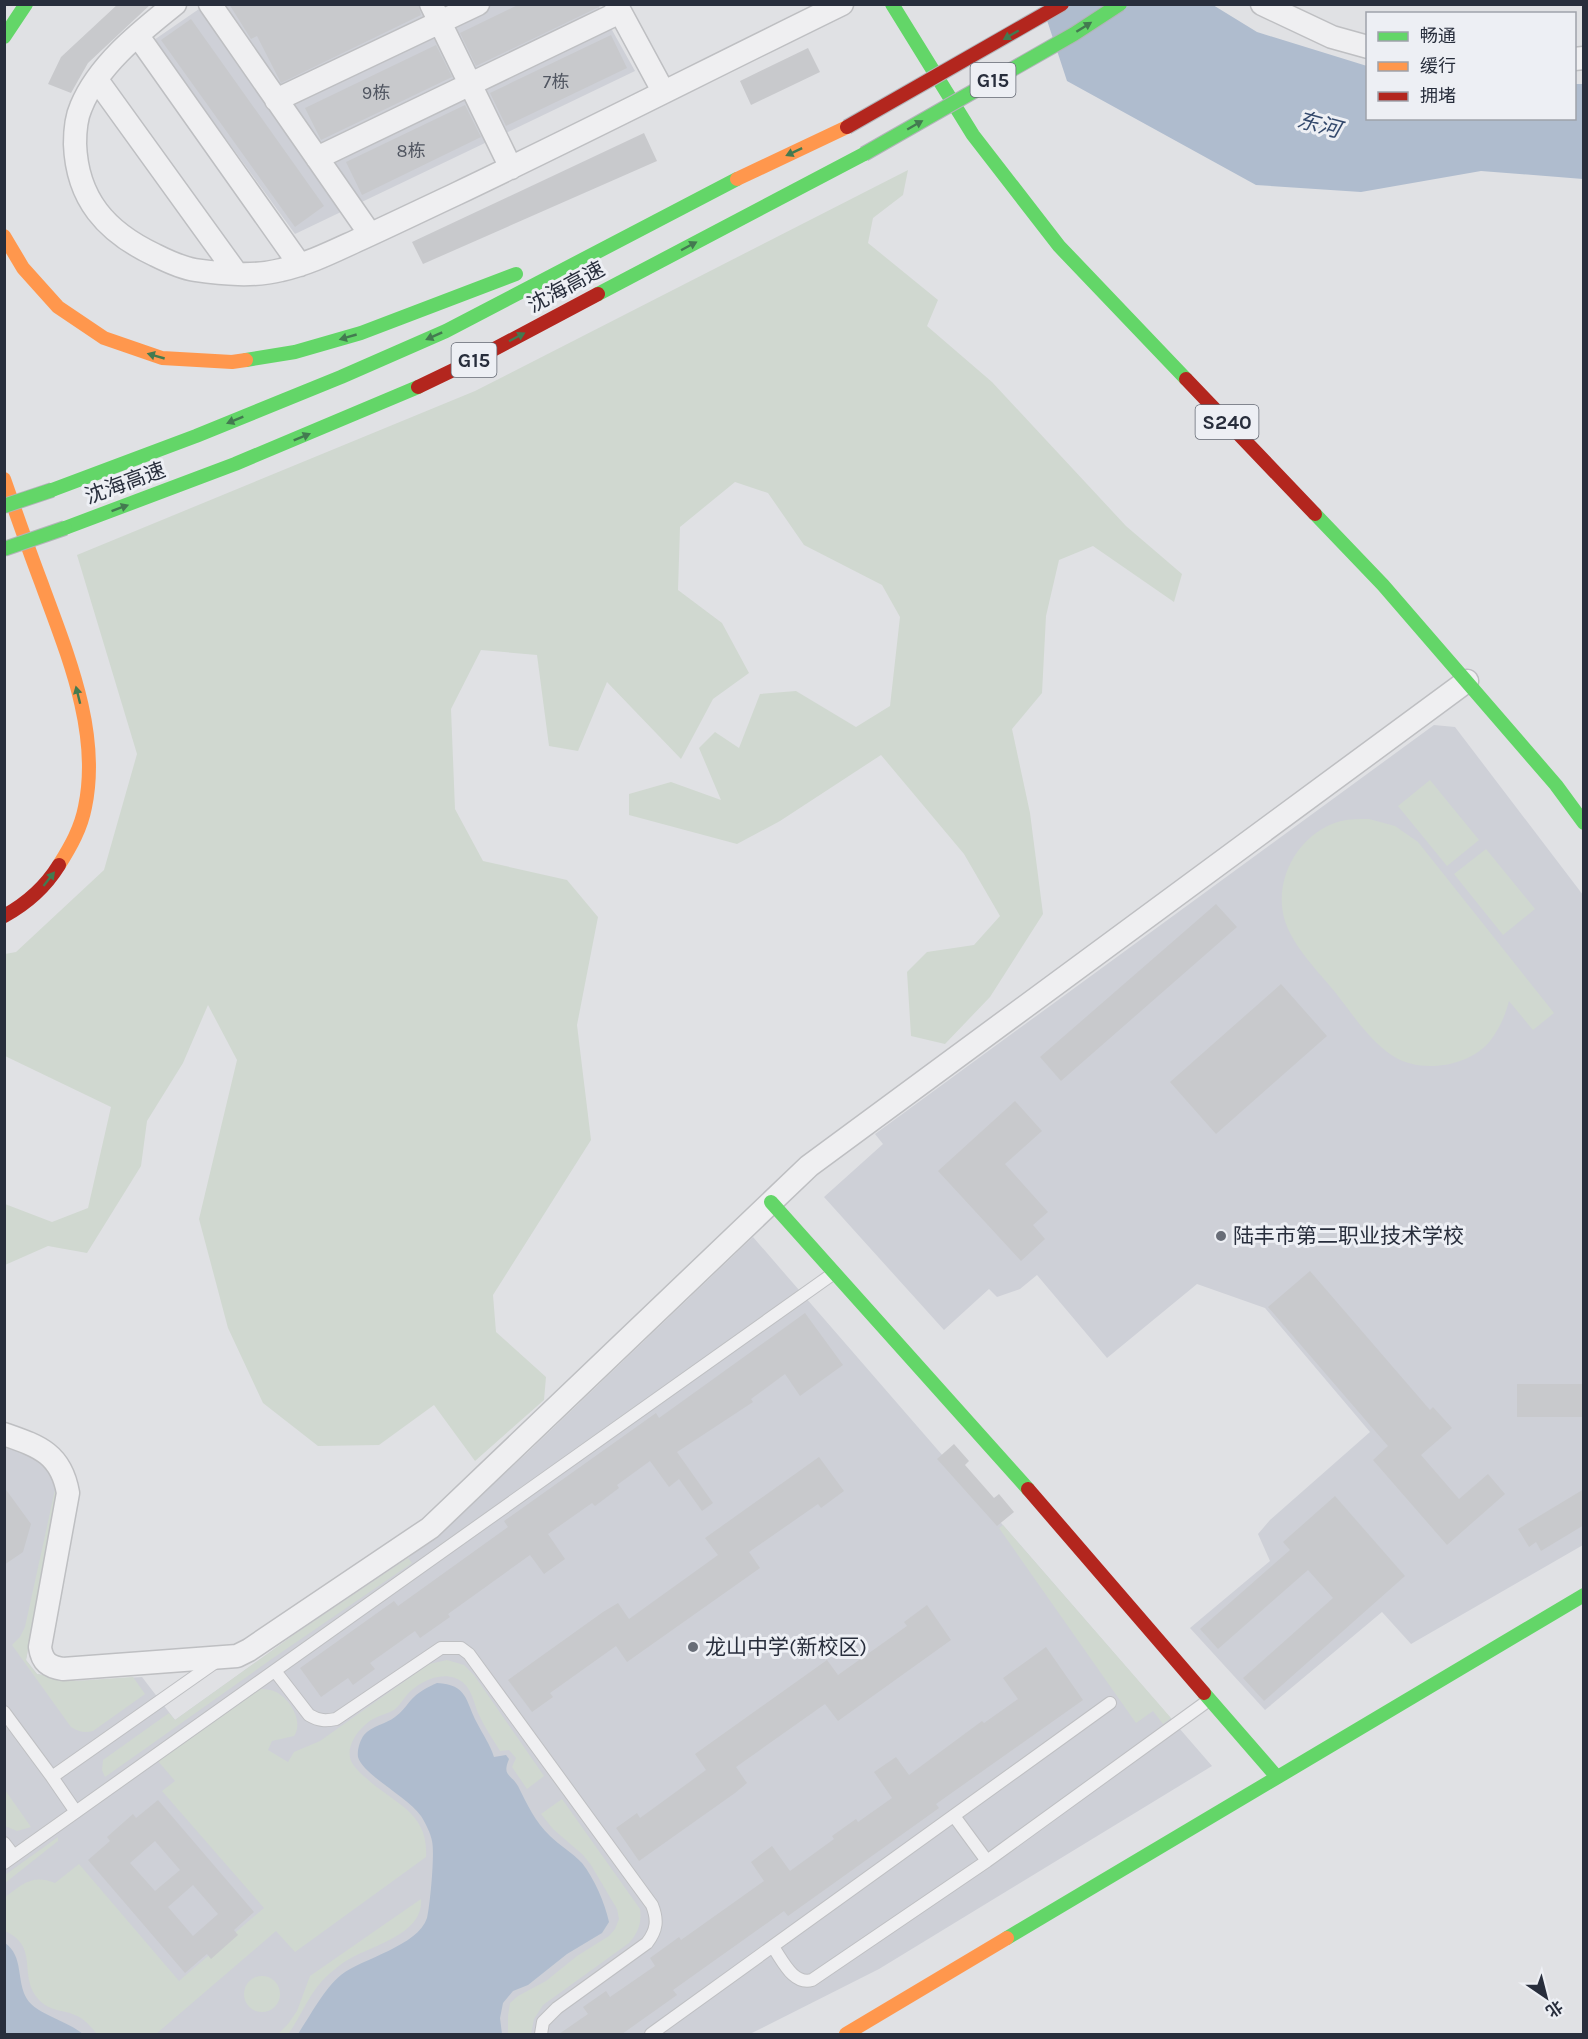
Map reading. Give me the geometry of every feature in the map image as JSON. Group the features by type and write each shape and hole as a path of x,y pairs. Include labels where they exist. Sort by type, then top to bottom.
{"main road":[{"path":"4,15 13,4"},
{"path":"4,37 26,4"},
{"name":"S240","path":"892,4 973,135 1059,246 1376,577 1556,785 1584,824"},
{"name":"沈海高速","path":"4,506 196,436 446,331 714,190 847,127 1062,4"},
{"name":"沈海高速","path":"6,544 65,528 235,464 394,398 470,362 864,154 1120,4"},
{"path":"565,253 714,190"},
{"path":"4,236 23,268 58,307 104,338 162,358 232,362 295,352 361,333 533,267"},
{"path":"4,479 73,674 85,725 89,754 89,779 87,803 78,833 66,859 42,888 4,916"},
{"path":"6,544 15,560"},
{"path":"771,1202 1004,1461 1277,1777"},
{"path":"846,2034 1584,1595"}],"street":[{"path":"175,4 138,36 96,80 80,108 75,129 78,172 86,195 98,214 118,233 140,248 192,270 237,274 279,271 300,265 370,234 511,168 842,4"},
{"path":"210,4 370,234"},
{"path":"276,100 435,14 478,4"},
{"path":"1261,5 1332,37 1366,46"},
{"path":"317,158 469,85 618,8 663,91"},
{"path":"435,14 511,168"},
{"path":"138,36 300,265"},
{"path":"96,80 237,274"},
{"path":"4,1434 43,1450 57,1463 66,1481 67,1500 40,1647 45,1663 63,1669 237,1656 249,1650 430,1528 809,1166 1467,681"}],"lane":[{"path":"4,1843 9,1860 835,1273"},
{"path":"275,1671 309,1715 317,1720 326,1721 336,1719 441,1648 460,1648 469,1654 652,1905 656,1915 653,1935 647,1943 557,2008 543,2022 541,2034"},
{"path":"52,1777 222,1657"},
{"path":"773,1947 798,1980 805,1982 812,1980 987,1861 1210,1699"},
{"path":"651,2034 1110,1703"},
{"path":"4,1712 76,1812"},
{"path":"954,1816 987,1861"}],"shaded area":[{"path":"215,5 598,5 635,71 295,234 154,40 199,9"},
{"path":"908,170 903,195 873,218 868,243 938,300 927,326 992,382 1126,526 1182,574 1174,602 1093,546 1059,560 1046,616 1042,693 1012,729 1030,813 1043,914 990,997 945,1044 911,1036 907,972 927,952 974,945 1000,916 964,854 881,755 780,821 737,844 629,815 629,794 671,782 721,800 699,748 715,732 739,748 760,694 796,691 856,727 890,706 900,617 882,585 804,545 768,493 735,482 680,527 678,590 722,623 749,673 713,699 681,759 607,682 578,751 549,746 537,655 481,650 451,709 455,809 483,861 567,880 598,917 577,1025 591,1140 493,1295 496,1332 546,1377 544,1400 475,1461 434,1405 379,1445 318,1446 263,1403 228,1328 199,1219 237,1060 208,1005 183,1063 147,1121 141,1166 87,1253 48,1246 5,1265 5,1204 52,1222 88,1208 111,1107 5,1056 5,954 16,952 104,870 137,754 77,555 475,391"},
{"name":"陆丰市第二职业技术学校","path":"1434,725 1455,727 1583,895 1583,1545 1411,1644 1382,1612 1265,1710 1190,1628 1270,1561 1258,1534 1270,1520 1370,1432 1265,1308 1197,1284 1107,1358 1037,1275 1020,1289 997,1297 989,1289 944,1330 824,1197 883,1144 875,1134"},
{"path":"1430,780 1479,840 1447,866 1398,806"},
{"path":"1369,819 1395,826 1418,842 1554,1013 1533,1030 1509,1001 1497,1031 1481,1050 1470,1057 1444,1065 1430,1066 1404,1062 1384,1050 1369,1035 1294,941 1285,921 1282,890 1292,860 1313,836 1326,827 1344,820"},
{"path":"1486,849 1535,909 1503,935 1454,874"},
{"name":"龙山中学(新校区)","path":"753,1237 1212,1766 879,1969 750,2034 5,2034 4,1446 51,1465 59,1490 26,1660 37,1674 76,1681 142,1677 175,1720 295,1634 408,1558 455,1519"},
{"path":"58,1476 59,1490 26,1660 37,1674 76,1681 133,1677 145,1694 90,1732 79,1731 71,1727 12,1645 20,1637 25,1627"},
{"path":"1003,1525 1171,1718 1163,1724 1153,1711 1136,1723 999,1528"},
{"path":"408,1558 412,1563 105,1777 102,1770 103,1760 169,1713 175,1720 295,1634"},
{"path":"447,1660 464,1665 474,1675 544,1776 527,1789 512,1767 516,1758 509,1750 500,1751 481,1720 465,1684 455,1678 442,1676 428,1680 411,1691 394,1710 373,1719 363,1727 355,1737 350,1749 351,1761 360,1772 416,1819 422,1829 426,1857 295,1952 276,1931 156,2034 97,2034 81,2018 45,2005 35,1995 22,1944 5,1931 4,1898 28,1882 47,1880 55,1883 79,1864 179,1981 264,1908 162,1791 175,1781 158,1761 260,1689 271,1690 281,1695 294,1711 297,1730 294,1736 272,1741 268,1750 288,1762 294,1752 320,1741 429,1664"},
{"path":"4,1790 31,1827 17,1831 5,1826"},
{"path":"562,1799 640,1909 640,1923 629,1943 543,2005 534,2019 531,2034 508,2034 510,2003 518,1996 546,1981 577,1956 609,1936 619,1919 617,1909 591,1865 553,1829 541,1814"},
{"path":"58,1837 58,1841 5,1883 5,1875"},
{"path":"421,1899 420,1911 415,1921 396,1936 336,1968 316,1988 289,2033 278,2034 297,2011 310,1976"},
{"path":"262,1976 275,1981 280,1994 275,2007 262,2012 249,2007 244,1994 249,1981"}],"water":[{"name":"东河","path":"1042,5 1213,5 1257,32 1366,66 1366,120 1576,120 1576,84 1583,84 1583,179 1481,171 1361,192 1256,185 1067,81"},
{"path":"437,1683 455,1687 464,1695 494,1757 506,1755 509,1759 507,1772 518,1786 536,1819 550,1836 578,1859 591,1876 609,1922 602,1933 567,1954 528,1985 513,1991 503,2003 500,2018 502,2034 298,2034 323,1995 341,1975 402,1944 422,1928 427,1918 433,1856 429,1832 415,1809 362,1764 358,1757 358,1748 367,1732 395,1717 417,1695"},
{"path":"5,1943 15,1955 24,1992 31,2004 83,2034 5,2034"}],"building":[{"path":"118,4 151,4 88,63 71,93 48,84 61,57"},
{"path":"229,4 418,4 421,15 281,83 257,36 251,39"},
{"path":"520,4 603,5 476,66 460,33"},
{"path":"191,19 324,206 295,227 161,40"},
{"path":"611,35 627,68 506,126 490,93"},
{"path":"436,45 452,77 321,140 305,108"},
{"path":"808,48 820,72 751,105 740,81"},
{"path":"465,105 481,137 362,195 346,162"},
{"path":"644,133 657,161 423,264 412,242"},
{"path":"1216,904 1237,927 1061,1081 1040,1057"},
{"path":"1281,984 1327,1036 1216,1134 1170,1082"},
{"path":"1015,1101 1042,1131 1005,1164 1048,1212 1033,1225 1045,1239 1021,1261 938,1171"},
{"path":"1310,1271 1430,1410 1433,1407 1452,1428 1421,1455 1459,1499 1488,1474 1505,1494 1447,1545 1373,1460 1388,1446 1268,1307"},
{"path":"805,1313 843,1365 800,1396 785,1374 751,1399 753,1402 677,1452 713,1503 702,1511 679,1479 669,1487 650,1461 617,1485 619,1488 595,1506 592,1503 548,1534 565,1559 544,1574 530,1555 448,1614 450,1617 420,1638 415,1631 370,1663 375,1669 353,1685 348,1678 321,1697 300,1668 394,1601 398,1606 508,1527 504,1521 656,1413 659,1418"},
{"path":"1517,1384 1584,1384 1584,1417 1517,1417"},
{"path":"954,1444 969,1461 965,1465 994,1498 999,1494 1014,1512 997,1526 937,1459"},
{"path":"819,1457 844,1491 821,1508 818,1504 749,1552 760,1568 627,1662 616,1646 550,1693 553,1697 532,1712 508,1680 618,1603 629,1619 718,1555 705,1538"},
{"path":"4,1487 31,1524 23,1552 4,1565"},
{"path":"1584,1489 1584,1525 1541,1551 1536,1542 1529,1547 1518,1529"},
{"path":"1335,1496 1405,1576 1264,1701 1243,1678 1333,1598 1308,1570 1218,1649 1200,1629 1290,1550 1283,1542"},
{"path":"927,1605 951,1640 838,1721 825,1704 736,1767 747,1783 639,1861 616,1828 637,1813 640,1818 706,1770 695,1754 827,1660 838,1675 907,1626 904,1622"},
{"path":"1046,1647 1083,1700 936,1804 939,1808 788,1916 784,1911 673,1990 677,1995 622,2034 559,2034 588,2014 583,2007 606,1991 610,1997 655,1966 650,1958 679,1937 681,1940 764,1881 751,1862 772,1846 790,1871 834,1839 832,1836 856,1819 858,1822 892,1798 874,1772 896,1757 909,1775 982,1721 984,1723 1018,1699 1003,1678"},
{"path":"158,1800 254,1912 234,1930 238,1935 211,1959 207,1954 185,1973 88,1860 110,1841 107,1837 133,1814 136,1818","holes":["155,1841 180,1870 155,1891 130,1863","193,1885 218,1914 193,1936 168,1907"]}],"traffic: fast":[{"path":"4,37 26,4"},
{"path":"892,4 973,135 1059,246 1186,379"},
{"path":"864,154 1074,34 1120,4"},
{"path":"598,294 864,154"},
{"path":"52,490 196,436 446,331 737,179"},
{"path":"246,360 295,352 361,333 516,274"},
{"path":"65,528 235,464 418,387"},
{"path":"4,506 52,490"},
{"path":"1315,514 1383,585 1556,785 1584,823"},
{"path":"4,549 65,528"},
{"path":"771,1202 1028,1489"},
{"path":"1007,1938 1584,1595"},
{"path":"1204,1693 1277,1777"}],"traffic: slow":[{"path":"737,179 847,127"},
{"path":"4,236 23,268 58,307 104,338 162,358 232,362 246,360"},
{"path":"4,479 61,636 85,721 89,778 85,807 75,837 59,865"},
{"path":"846,2034 1007,1938"}],"traffic: jam":[{"path":"847,127 1062,4"},
{"path":"418,387 598,294"},
{"path":"1186,379 1315,514"},
{"path":"4,916 35,894 59,865"},
{"path":"1028,1489 1204,1693"}],"place":[{"name":"陆丰市第二职业技术学校","path":"1221,1236"},
{"name":"龙山中学(新校区)","path":"693,1647"}]}
